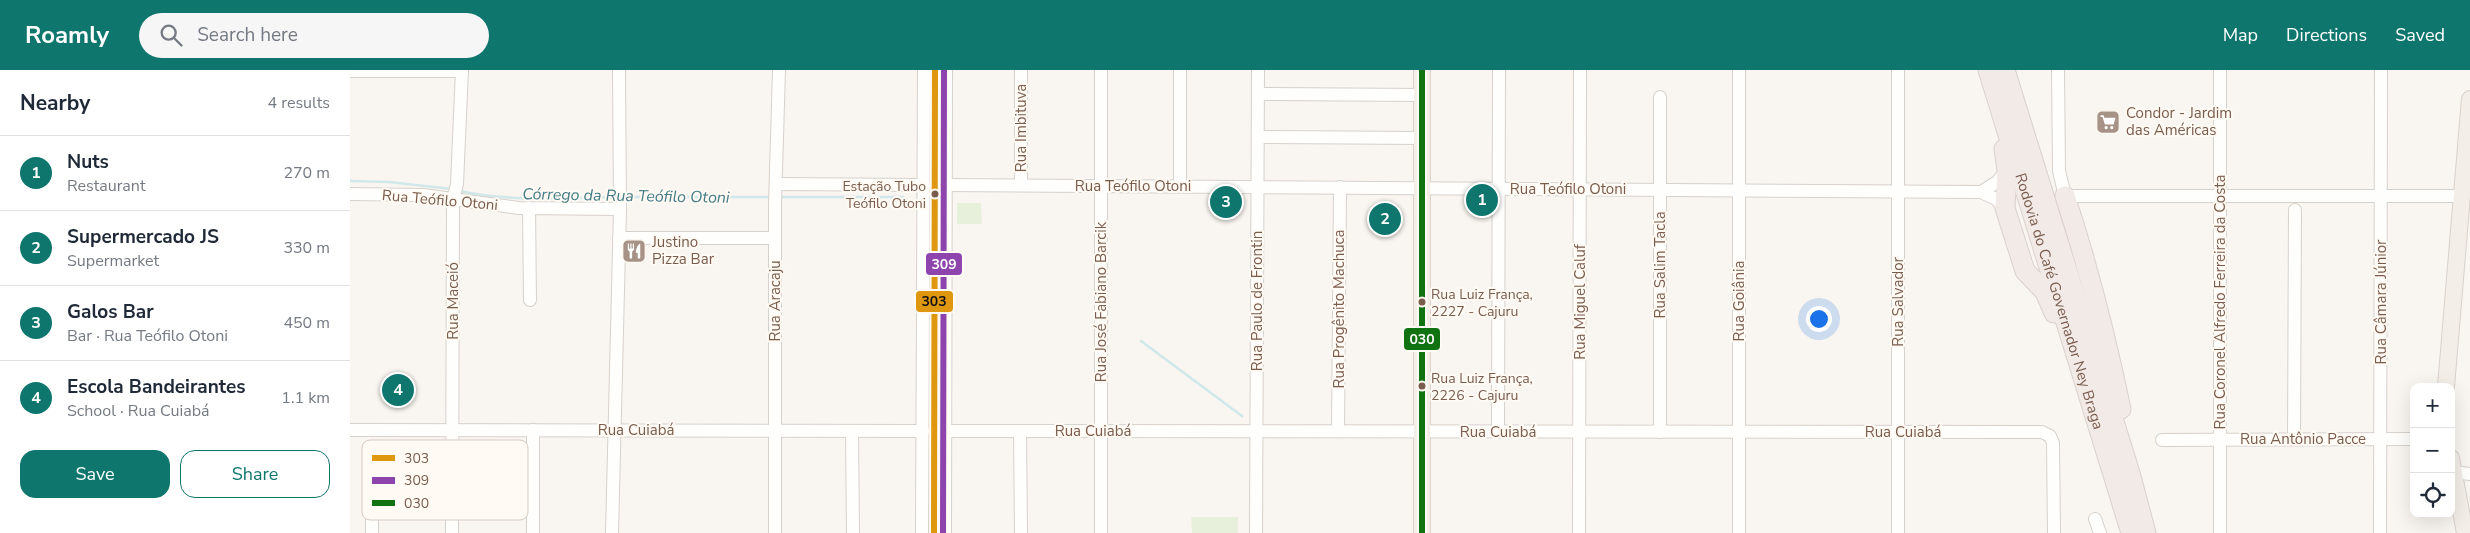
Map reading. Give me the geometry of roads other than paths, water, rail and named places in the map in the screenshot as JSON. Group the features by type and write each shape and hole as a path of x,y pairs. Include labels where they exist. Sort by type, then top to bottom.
{"highway":[{"name":"Rodovia do Café Governador Ney Braga","path":"1988,70 2131,533"},
{"name":"Rodovia do Café Governador Ney Braga","path":"2005,70 2130,473 2146,533"},
{"path":"1995,93 2006,170 2005,208 2025,270 2048,298 2072,362 2087,390"},
{"path":"2065,196 2083,249 2115,375 2130,473"}],"main road":[{"path":"1422,70 1422,533"},
{"path":"2446,383 2465,187 2470,99"},
{"path":"2454,473 2465,533"}],"street":[{"path":"350,71 462,70"},
{"name":"Rua Maceió","path":"452,440 453,200 457,184 462,70"},
{"path":"612,533 619,238 619,70"},
{"name":"Rua Aracaju","path":"775,533 775,238 779,70"},
{"path":"922,533 924,70"},
{"path":"945,533 946,70"},
{"name":"Rua Imbituva","path":"1021,70 1021,186"},
{"name":"Rua José Fabiano Barcik","path":"1101,533 1102,70"},
{"path":"1180,70 1180,186"},
{"name":"Rua Paulo de Frontin","path":"1256,533 1258,70"},
{"path":"1498,432 1499,70"},
{"name":"Rua Miguel Caluf","path":"1579,533 1580,70"},
{"name":"Rua Goiânia","path":"1739,70 1739,533"},
{"name":"Rua Salvador","path":"1898,70 1898,533"},
{"path":"2058,70 2059,170 2065,196 2381,195 2465,187"},
{"name":"Rua Coronel Alfredo Ferreira da Costa","path":"2220,70 2220,533"},
{"name":"Rua Câmara Júnior","path":"2380,533 2381,70"},
{"path":"1258,94 1422,95"},
{"name":"Rua Salim Tacla","path":"1660,97 1660,432"},
{"path":"1258,137 1422,138"},
{"path":"1981,192 1997,182 2006,170"},
{"path":"776,193 924,185"},
{"name":"Rua Teófilo Otoni","path":"946,185 1981,192"},
{"name":"Rua Progênito Machuca","path":"1338,431 1340,188"},
{"path":"1981,192 1996,199 2005,208"},
{"name":"Rua Teófilo Otoni","path":"350,194 423,195 529,208 619,201"},
{"path":"529,208 530,300"},
{"path":"2294,440 2295,210"},
{"path":"619,238 775,238"},
{"name":"Rua Cuiabá","path":"350,430 923,431"},
{"path":"533,430 533,533"},
{"path":"852,430 853,533"},
{"name":"Rua Cuiabá","path":"945,431 2042,432 2050,436 2053,443 2054,533"},
{"path":"1020,431 1021,533"},
{"name":"Rua Antônio Pacce","path":"2162,440 2410,439"},
{"path":"2455,466 2470,474"},
{"path":"2095,519 2100,533"},
{"path":"372,520 372,533"},
{"name":"Rua Maceió","path":"452,520 452,533"}],"waterway":[{"name":"Córrego da Rua Teófilo Otoni","path":"350,181 389,182 452,189"},
{"name":"Córrego da Rua Teófilo Otoni","path":"460,191 518,198 617,197"},
{"name":"Córrego da Rua Teófilo Otoni","path":"625,197 772,197"},
{"name":"Córrego da Rua Teófilo Otoni","path":"780,197 903,197"},
{"name":"Córrego da Rua Teófilo Otoni","path":"1141,341 1242,416"}],"place":[{"name":"Condor - Jardim das Américas","path":"2108,122"},
{"name":"Estação Tubo Teófilo Otoni","path":"935,194"},
{"name":"Nuts","path":"1482,200"},
{"name":"Galos Bar","path":"1226,202"},
{"name":"Supermercado JS","path":"1385,219"},
{"name":"Justino Pizza Bar","path":"634,251"},
{"name":"Rua Luiz França, 2227 - Cajuru","path":"1422,302"},
{"name":"Rua Luiz França, 2226 - Cajuru","path":"1422,386"},
{"name":"Escola Bandeirantes","path":"398,390"}]}
